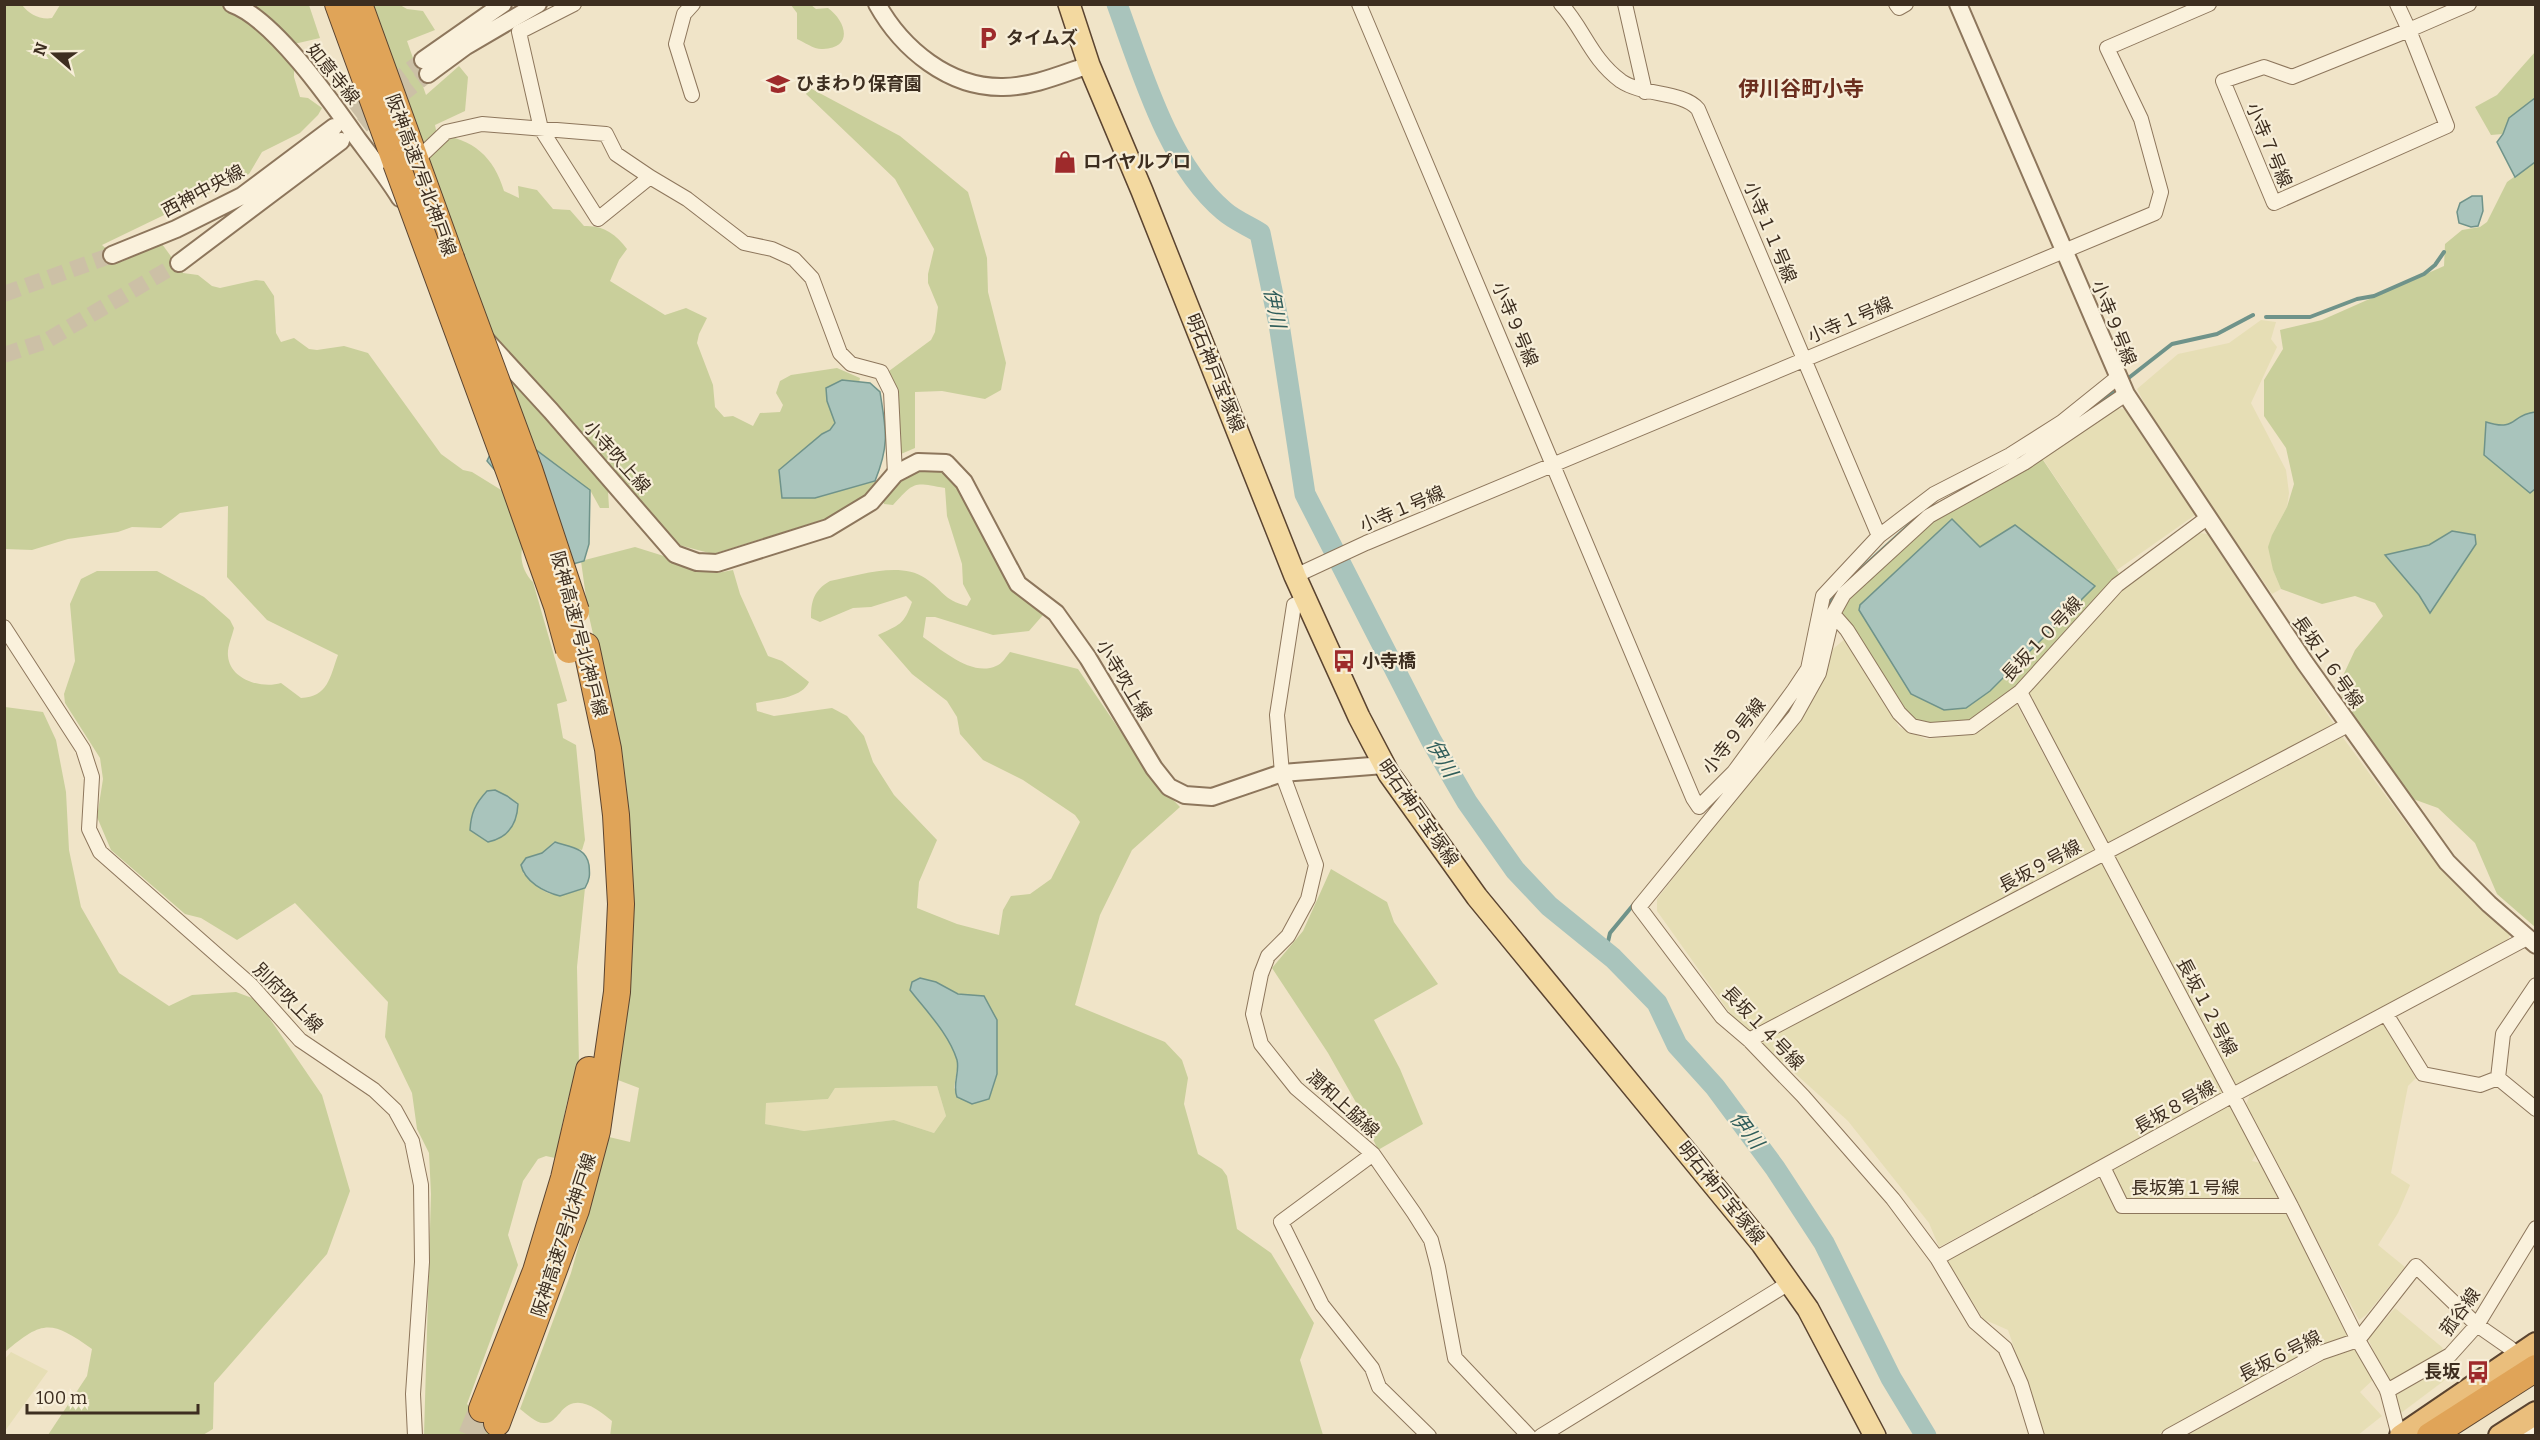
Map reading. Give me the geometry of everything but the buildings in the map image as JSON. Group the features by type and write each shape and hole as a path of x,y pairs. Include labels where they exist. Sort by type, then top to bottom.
{"highway":[{"name":"阪神高速7号北神戸線","path":"338,4 393,173 518,496 557,606 578,648"},
{"name":"阪神高速7号北神戸線","path":"359,4 554,540 578,648 608,749 616,815 621,904 617,992 597,1131 576,1210 489,1416"},
{"path":"2400,1436 2533,1359"},
{"path":"2430,1436 2533,1359"},
{"path":"2459,1436 2535,1386"},
{"path":"2507,1431 2535,1413"}],"main road":[{"name":"明石神戸宝塚線","path":"1069,4 1089,64 1303,573 1306,600 1359,717 1384,765 1478,897 1762,1244 1808,1309 1875,1436"}],"street":[{"name":"如意寺線","path":"232,4 244,9 272,33 320,85 393,173"},
{"path":"503,4 425,67 538,4"},
{"path":"574,4 519,32 541,129 598,219 650,177"},
{"path":"692,95 676,44 684,14 693,4"},
{"path":"877,4 890,27 914,52 941,70 972,82 1003,87 1014,86 1035,82 1089,64"},
{"name":"小寺９号線","path":"1359,4 1693,798 1705,814 1808,669 1823,596 1879,536 1934,494 1954,492 2062,422 2118,377 1959,4"},
{"name":"小寺１１号線","path":"1561,4 1600,62 1622,81 1645,92 1693,102 1698,109 1879,536"},
{"path":"1625,4 1645,92"},
{"name":"小寺１号線","path":"1303,573 1366,543 1804,358 2156,213 2161,192 2141,119 2107,48 2209,4"},
{"path":"2397,4 2409,30 2469,4"},
{"name":"小寺７号線","path":"2409,30 2447,126 2274,203 2223,81 2264,67 2292,77 2409,30"},
{"path":"424,153 446,132 482,124 606,134 616,154 687,199 744,243 772,249 794,259 812,278 840,353 851,364 881,372 891,392 895,474"},
{"name":"西神中央線","path":"111,255 176,229 242,196 338,134 179,263"},
{"name":"小寺吹上線","path":"393,173 473,324 675,554 697,562 717,563 828,528 871,502 895,474 918,462 945,463 964,482 1018,584 1056,613 1088,658 1154,768 1169,787 1185,795 1212,797 1282,773 1384,765"},
{"name":"長坂１６号線","path":"2118,377 2126,394 2207,518 2348,725 2447,862 2531,942"},
{"path":"1954,492 2024,463 2126,394"},
{"name":"長坂１４号線","path":"1954,492 1844,594 1833,614 1819,673 1795,716 1705,814 1639,907 1722,1017 1749,1040 1803,1096 1878,1182 1937,1258 1975,1322 2004,1348 2020,1384 2037,1436"},
{"name":"長坂１０号線","path":"1833,614 1847,630 1899,713 1912,726 1930,730 1972,727 2020,692 2117,585 2207,518"},
{"name":"潤和上脇線","path":"1306,600 1294,605 1277,715 1282,773 1312,850 1316,865 1314,882 1308,899 1288,936 1268,956 1261,974 1253,1014 1261,1044 1296,1088 1373,1154 1281,1222 1322,1305 1372,1368 1379,1387 1429,1436"},
{"name":"別府吹上線","path":"4,627 83,749 92,777 89,829 100,852 251,985 300,1040 374,1090 395,1110 412,1142 421,1185 422,1262 413,1394 415,1436"},
{"name":"長坂１２号線","path":"2020,692 2291,1206 2358,1340 2387,1391 2400,1436"},
{"name":"長坂９号線","path":"1749,1040 2348,725"},
{"name":"長坂８号線","path":"1937,1258 2233,1095 2386,1014 2531,942"},
{"path":"2498,1078 2503,1034 2535,985"},
{"path":"2386,1014 2423,1074 2480,1085 2498,1078"},
{"path":"2498,1078 2535,1109"},
{"path":"1373,1154 1431,1240 1455,1358 1529,1436"},
{"name":"長坂第１号線","path":"2103,1167 2122,1206 2291,1206"},
{"name":"菰谷線","path":"2387,1391 2450,1355 2477,1325 2535,1228"},
{"path":"2358,1340 2416,1266 2477,1325 2510,1348"},
{"path":"1541,1436 1790,1283"},
{"name":"長坂６号線","path":"2169,1436 2320,1353 2358,1340"},
{"path":"2507,1431 2535,1431"}],"shaded area":[{"path":"2261,320 2276,322 2271,339 2277,347 2251,403 2286,470 2289,493 2287,507 2272,535 2273,570 2281,589 2272,594 2155,424 2137,389 2178,354 2229,343"},
{"path":"2118,408 2124,409 2195,515 2117,570 2043,459"},
{"path":"2199,533 2207,534 2344,739 2419,841 2479,907 2510,935 2506,944 2242,1085 2231,1083 2029,692 2131,580"},
{"path":"1846,638 1899,727 1926,739 1962,735 1984,727 2016,703 2223,1090 2221,1096 1939,1247 1929,1223 1848,1121 1734,1019 1657,911 1657,899 1814,697 1825,676 1833,649"},
{"path":"2383,1024 2416,1078 2408,1086 2391,1173 2410,1185 2398,1213 2378,1245 2405,1267 2366,1315 2359,1320 2246,1105 2251,1092"},
{"path":"937,1086 946,1116 934,1133 894,1120 804,1131 765,1124 765,1103 828,1099 835,1088"},
{"path":"2233,1103 2256,1154 2252,1161 2261,1163 2280,1200 2123,1199 2108,1172 2152,1143"},
{"path":"2095,1178 2100,1180 2121,1214 2166,1211 2288,1213 2352,1336 2319,1349 2157,1435 2044,1435 2008,1330 1983,1319 1947,1260"},
{"path":"2395,1308 2443,1348 2440,1355 2389,1382 2368,1339"},
{"path":"2358,1347 2376,1377 2360,1392 2382,1416 2358,1435 2186,1436 2320,1363 2322,1357"},
{"path":"11,1352 48,1371 5,1431 5,1359"},
{"path":"2444,1368 2453,1374 2401,1413 2394,1399 2396,1395"}],"green space":[{"path":"4,5 22,5 35,16 52,18 60,5 309,5 320,38 294,44 294,77 300,97 308,98 322,108 318,115 300,133 262,152 249,174 102,245 121,262 162,244 183,273 198,275 212,286 220,288 256,280 264,281 274,296 276,333 281,342 294,338 309,349 344,346 368,353 441,454 463,470 472,472 506,493 524,543 521,553 522,564 533,582 567,701 557,704 563,738 576,745 585,840 582,850 554,842 542,853 526,858 523,873 545,892 551,894 565,894 585,888 577,967 579,1065 567,1102 555,1158 546,1156 538,1159 523,1181 508,1235 518,1265 467,1404 495,1435 424,1435 431,1194 429,1153 417,1129 412,1093 385,1037 388,1002 295,903 237,940 201,918 185,914 111,850 97,817 103,779 100,758 65,703 64,694 75,661 70,604 81,579 97,571 157,571 204,597 230,620 234,628 228,656 234,671 248,681 265,685 281,683 301,698 310,697 322,690 330,678 338,655 267,620 227,577 228,506 180,513 161,528 132,527 118,532 68,539 32,550 5,549"},
{"path":"369,5 400,5 407,9 423,11 435,30 407,41 426,95 459,66 468,77 465,111 435,125 437,135 461,140 480,151 494,168 504,191 519,198 518,186 537,190 553,209 570,210 584,226 597,227 614,235 627,249 619,260 610,281 665,315 686,308 707,318 697,343 713,385 715,407 724,417 733,416 753,426 760,413 780,412 783,405 776,393 780,381 791,375 837,368 860,378 859,383 842,380 827,401 835,423 830,430 779,470 783,498 815,498 882,479 864,500 831,517 713,554 675,544 492,339"},
{"path":"791,5 811,5 816,9 828,8 843,26 843,39 833,47 820,49 797,39 797,13"},
{"path":"2535,52 2535,98 2509,118 2503,134 2491,135 2475,107 2497,95"},
{"path":"810,88 900,136 968,192 987,258 988,292 1006,363 1001,390 985,399 942,391 915,392 915,448 901,454 897,448 896,386 889,371 931,340 935,332 938,307 928,283 934,249 895,179 806,94"},
{"path":"2535,162 2535,412 2502,427 2530,492 2535,489 2535,927 2497,894 2475,843 2438,808 2413,799 2342,699 2341,680 2355,650 2383,616 2375,603 2355,596 2322,604 2281,589 2273,570 2268,547 2287,507 2294,484 2286,448 2264,416 2264,380 2283,349 2280,330 2322,320 2444,266 2445,244 2462,230 2480,227 2487,222 2507,182","holes":["2452,531 2430,613 2419,595 2385,555 2429,545"]},
{"path":"500,366 588,461 608,491 609,508 600,508 590,490 532,447"},
{"path":"2041,457 2119,573 2024,680 1982,714 1958,724 1913,720 1851,627 1837,612 1847,596 1939,516"},
{"path":"928,469 947,472 961,483 1015,593 1043,615 1029,631 993,635 935,617 926,617 923,637 948,655 977,668 998,665 1010,652 1078,669 1153,779 1180,807 1132,850 1100,915 1075,1005 1165,1042 1182,1060 1188,1078 1184,1104 1198,1154 1222,1169 1227,1176 1237,1229 1271,1253 1314,1323 1300,1360 1323,1435 610,1436 612,1421 586,1404 579,1403 566,1407 547,1423 535,1420 520,1409 571,1273 609,1137 630,1142 639,1088 618,1080 629,986 621,756 588,612 581,561 635,547 667,557 690,569 717,573 733,570 740,594 768,656 782,661 809,682 805,688 793,695 756,703 757,711 774,716 832,708 847,716 864,736 873,762 894,795 937,840 919,882 917,908 957,924 999,935 1003,910 1011,896 1030,894 1051,879 1080,822 1075,815 1023,780 983,760 960,734 957,717 947,701 912,674 878,635 903,620 912,602 906,596 871,607 853,608 820,622 811,618 814,596 830,581 891,570 915,573 931,582 948,598 967,606 971,599 963,584 962,564 947,516 945,488 915,485 893,505 884,504 882,496 905,477","holes":["936,982 958,994 972,1104 954,1088 958,1064","937,1086 946,1116 934,1133 894,1120 804,1131 765,1124 766,1103 828,1099 835,1088"]},
{"path":"5,707 43,712 56,740 66,792 69,850 81,907 119,973 169,1006 192,995 236,992 257,1000 322,1095 350,1191 327,1254 214,1383 213,1429 203,1435 48,1435 87,1376 92,1349 66,1333 47,1328 38,1329 29,1334 5,1352"},
{"path":"1331,869 1387,902 1394,922 1438,984 1374,1020 1400,1069 1423,1124 1378,1150 1358,1106 1328,1053 1272,968 1303,931"}],"water":[{"path":"2535,98 2535,162 2515,177 2497,142 2509,118"},
{"path":"2472,196 2482,196 2483,211 2478,226 2471,227 2459,223 2457,212 2460,203"},
{"path":"842,380 870,383 880,392 885,447 875,481 815,498 782,498 779,470 830,430 835,423 827,401 826,388"},
{"path":"2535,412 2535,489 2530,493 2484,455 2486,422 2496,425 2509,424 2521,416"},
{"path":"504,426 590,490 589,544 584,561 573,564 530,566 524,551 532,538 515,494 487,461"},
{"path":"1952,519 1980,547 2015,525 2095,586 1990,691 1966,708 1944,710 1911,694 1859,610 1860,605"},
{"path":"2452,531 2475,535 2476,544 2430,613 2419,595 2385,555 2429,545"},
{"path":"495,790 518,804 516,818 510,829 501,837 488,842 470,830 474,809 479,800 487,791"},
{"path":"555,842 581,851 587,859 590,872 585,888 560,896 542,889 523,871 521,865 526,858 542,853"},
{"path":"920,978 936,982 958,994 984,996 997,1020 997,1074 989,1099 972,1104 957,1097 955,1088 958,1065 953,1050 937,1023 910,990 912,982"}],"waterway":[{"name":"伊川","path":"1117,4 1147,87 1172,143 1187,168 1204,191 1224,211 1260,233 1279,324 1305,494 1431,740 1467,802 1515,870 1549,906 1613,958 1657,1003 1677,1045 1715,1087 1775,1168 1824,1243 1891,1378 1926,1436"},
{"path":"2266,317 2310,317 2357,299 2374,296 2424,274 2435,265 2444,252"},
{"path":"2126,380 2172,344 2217,334 2253,315"},
{"path":"2070,424 2113,392"},
{"path":"1826,608 1835,593 1927,509"},
{"path":"1779,726 1798,697"},
{"path":"1613,958 1607,946 1610,933 1634,904"}],"tunnel":[{"path":"334,127 423,60"},
{"path":"343,140 428,74"},
{"path":"4,294 112,255"},
{"path":"4,355 46,341 179,263"},
{"path":"471,1436 482,1409"}],"place":[{"name":"タイムズ","path":"988,38"},
{"name":"ひまわり保育園","path":"778,84"},
{"name":"ロイヤルプロ","path":"1065,162"},
{"name":"小寺橋","path":"1344,661"},
{"name":"長坂","path":"2478,1372"}],"district":[{"name":"伊川谷町小寺","path":"1801,89"}]}
